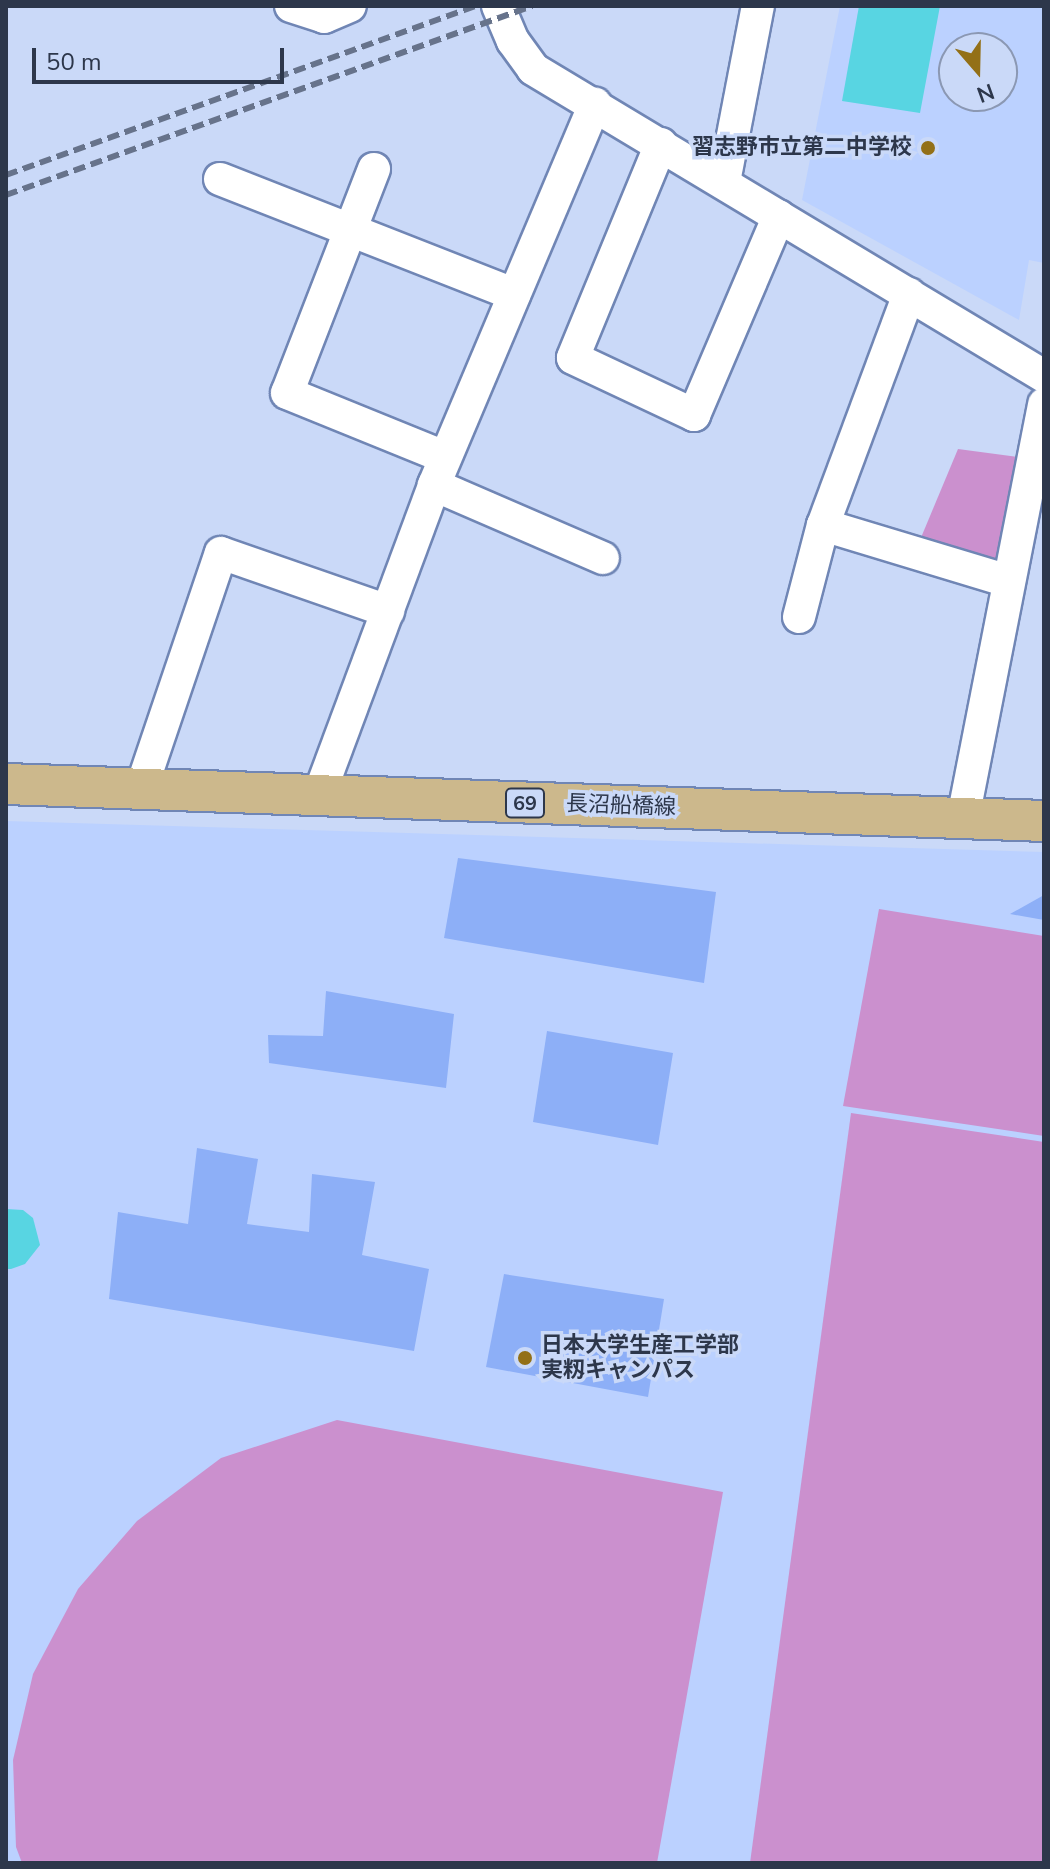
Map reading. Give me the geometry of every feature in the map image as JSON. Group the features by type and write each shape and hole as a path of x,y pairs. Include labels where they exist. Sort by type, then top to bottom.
{"main road":[{"name":"長沼船橋線","path":"6,784 1044,821"}],"street":[{"path":"291,6 324,17 350,6"},
{"path":"498,6 513,41 533,69 1044,376"},
{"path":"724,182 758,6"},
{"path":"319,795 440,471 595,104"},
{"path":"661,144 573,358 694,415 779,216"},
{"path":"374,169 287,393 603,558"},
{"path":"220,179 514,294"},
{"path":"799,617 823,525 909,294"},
{"path":"963,818 1044,404"},
{"path":"823,525 1009,581"},
{"path":"141,789 221,553 388,611"}],"shaded area":[{"name":"習志野市立第二中学校","path":"840,6 1044,6 1044,263 1029,260 1019,320 802,200"},
{"path":"859,6 940,6 920,113 842,101"},
{"path":"958,449 1026,458 1005,563 920,540"},
{"name":"日本大学生産工学部 実籾キャンパス","path":"6,821 1044,852 1044,1863 6,1863"},
{"path":"879,909 1044,936 1044,1136 843,1106"},
{"path":"851,1113 1044,1142 1044,1863 750,1863"},
{"path":"6,1209 23,1210 33,1218 40,1245 25,1264 11,1269 6,1269"},
{"path":"337,1420 723,1492 657,1863 22,1863 16,1847 13,1760 33,1674 78,1589 137,1521 221,1458"}],"building":[{"path":"458,858 716,892 704,983 444,938"},
{"path":"1044,895 1044,920 1010,914"},
{"path":"326,991 454,1014 446,1088 269,1063 268,1035 323,1036"},
{"path":"547,1031 673,1053 658,1145 533,1122"},
{"path":"197,1148 258,1159 247,1224 309,1232 312,1174 375,1182 362,1255 429,1269 414,1351 109,1299 118,1212 188,1224"},
{"path":"504,1274 664,1299 648,1397 486,1367"}],"railway":[{"path":"6,175 475,6"},
{"path":"6,195 532,6"}],"place":[{"name":"習志野市立第二中学校","path":"928,148"},
{"name":"日本大学生産工学部 実籾キャンパス","path":"525,1358"}]}
